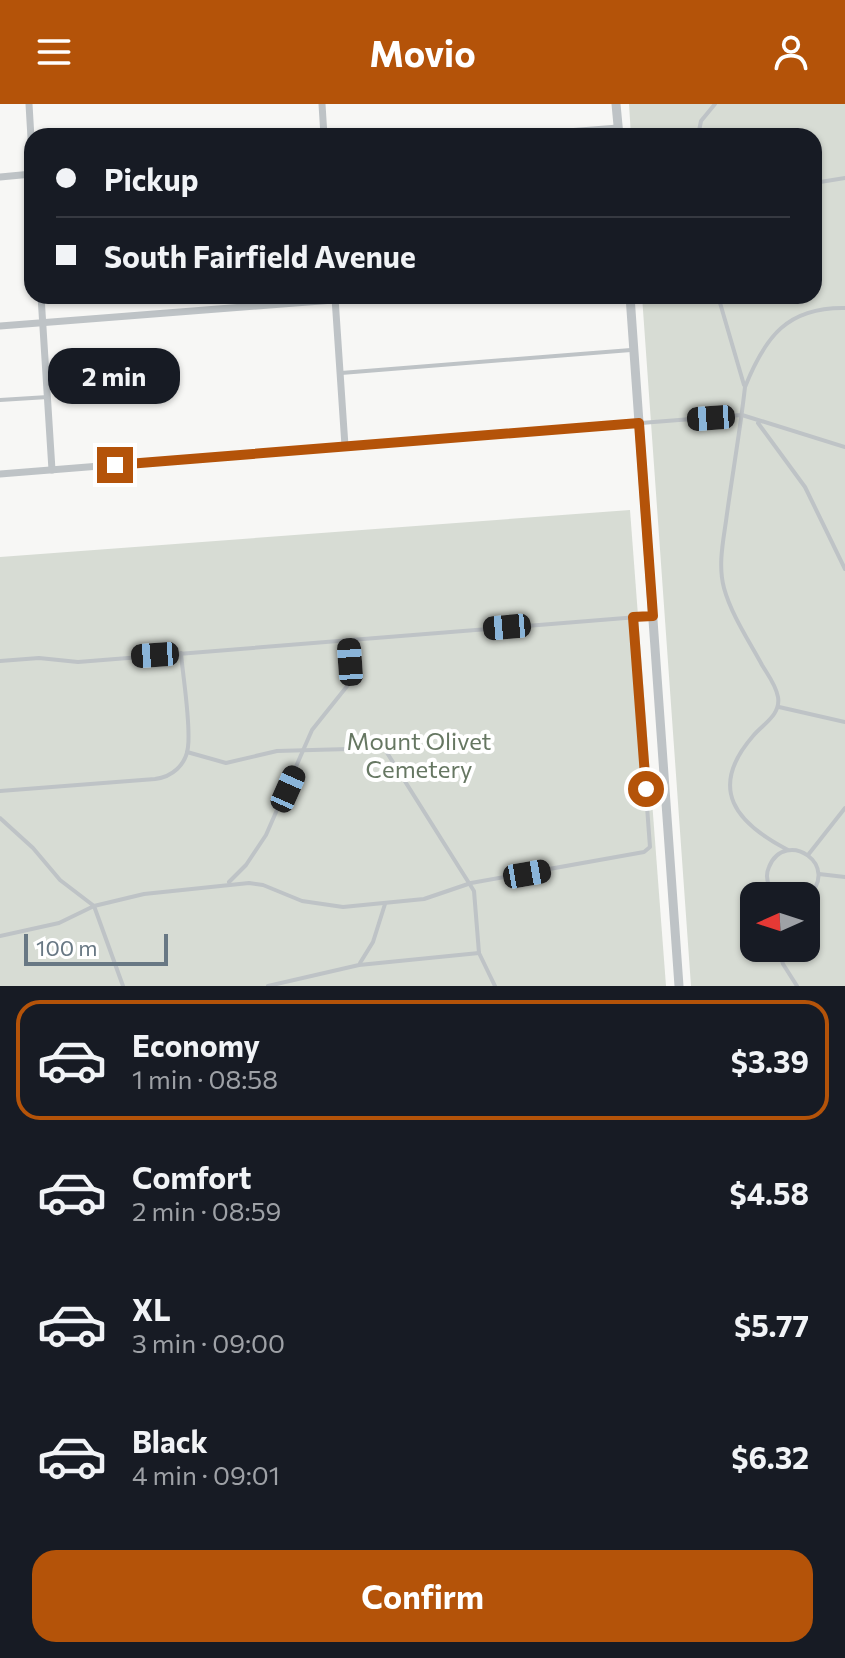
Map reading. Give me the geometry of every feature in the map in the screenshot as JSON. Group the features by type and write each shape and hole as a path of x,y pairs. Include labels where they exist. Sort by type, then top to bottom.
{"street":[{"path":"29,104 30,128"},
{"path":"322,104 324,128"},
{"path":"616,104 618,128"},
{"path":"0,177 24,175"},
{"path":"42,304 52,470"},
{"path":"0,326 262,304"},
{"path":"335,304 345,446"},
{"path":"631,304 679,986"},
{"path":"0,474 639,423"}],"lane":[{"path":"700,128 701,121 715,104"},
{"path":"822,182 845,178"},
{"path":"720,304 745,387"},
{"path":"817,882 819,874 808,855 788,850 750,828 742,819 731,795 733,769 738,756 779,707 774,684 728,598 722,576 723,549 745,387 765,345 793,317 820,309 845,308"},
{"path":"340,373 634,350"},
{"path":"0,400 48,397"},
{"path":"639,423 742,415 845,447"},
{"path":"756,421 805,487 845,569"},
{"path":"0,661 49,658 78,662 653,616"},
{"path":"0,936 59,923 94,906 144,894 228,883 263,885 302,901 331,907 385,904 424,899 471,883 648,850 633,617"},
{"path":"228,883 246,865 266,835 312,730 348,685 348,640"},
{"path":"0,791 162,779 173,774 187,752 181,653"},
{"path":"779,707 845,722"},
{"path":"187,752 226,763 265,752 384,748 471,883 476,898 479,953 495,986"},
{"path":"808,855 845,808"},
{"path":"0,818 33,848 60,880 94,906 123,986"},
{"path":"769,882 767,873 774,858 788,850"},
{"path":"819,874 845,877"},
{"path":"359,965 373,942 385,904"},
{"path":"268,986 359,965 479,953"},
{"path":"782,962 797,986"}],"green space":[{"path":"629,104 845,104 845,986 691,986 643,304 822,304 822,128 630,128"},
{"name":"Mount Olivet Cemetery","path":"630,510 666,986 0,986 0,557"}],"route":[{"path":"115,465 639,423 653,616 633,617 646,789"}]}
